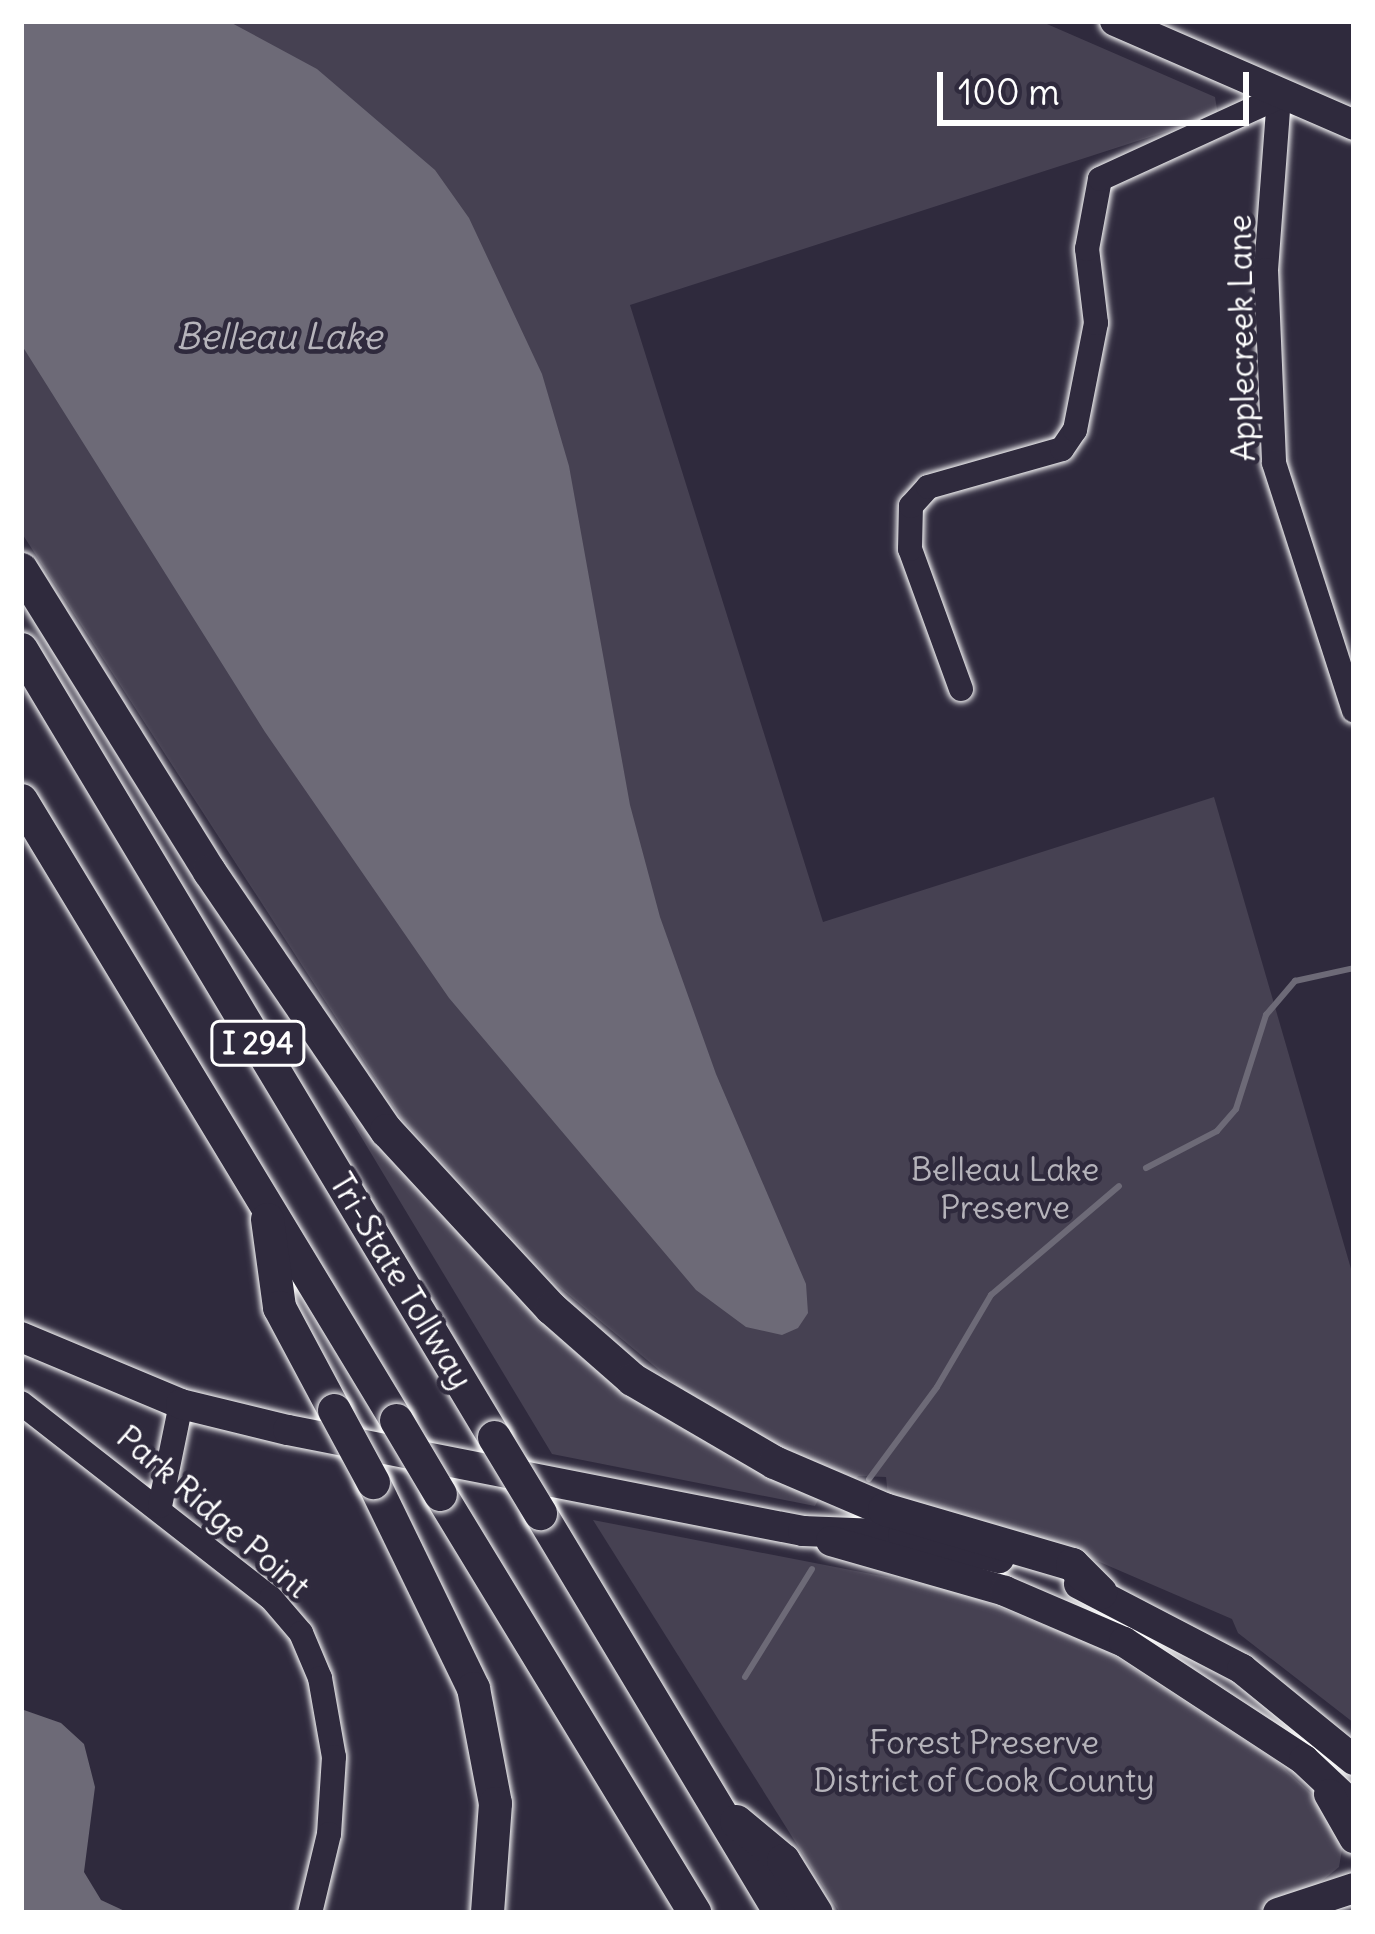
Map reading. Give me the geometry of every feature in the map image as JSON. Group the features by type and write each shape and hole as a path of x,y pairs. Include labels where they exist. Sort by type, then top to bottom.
{"highway":[{"path":"21,569 208,871 386,1130 550,1308 632,1378 774,1462 884,1509 1072,1564 1100,1592"},
{"name":"Tri-State Tollway","path":"21,649 780,1913"},
{"name":"I 294","path":"21,800 694,1913"},
{"path":"266,1205 279,1307 373,1481 473,1688 495,1803 487,1913"},
{"path":"715,1803 783,1860 816,1913"},
{"path":"648,1834 668,1913"}],"main road":[{"path":"1115,21 1279,97 1354,125"},
{"path":"21,1337 181,1404 803,1531 1070,1616 1154,1660 1304,1760 1354,1808"},
{"path":"803,1531 904,1534 1100,1592 1242,1669 1354,1741"},
{"path":"1242,1669 1354,1760"},
{"path":"1304,1760 1354,1838"},
{"path":"1278,1913 1348,1884"}],"street":[{"path":"961,689 910,549 911,506 928,487 1062,449 1075,430 1096,323 1088,249 1100,178 1279,97"},
{"name":"Applecreek Lane","path":"1279,97 1266,270 1274,463 1354,710"},
{"name":"Park Ridge Point","path":"21,1403 160,1506 272,1598 312,1654 329,1712 334,1792 310,1913"},
{"path":"160,1506 181,1404"}],"green space":[{"name":"Belleau Lake Preserve","path":"21,21 1040,21 1215,97 1218,115 630,305 823,922 1214,797 1354,1279 1354,1723 1238,1633 1232,1619 1060,1545 888,1496 886,1477 858,1476 851,1486 695,1400 557,1285 401,1118 21,532"},
{"path":"289,1017 354,1110 504,1282 675,1425 819,1498 815,1506 552,1454"},
{"name":"Forest Preserve District of Cook County","path":"593,1520 954,1590 1100,1647 1276,1761 1328,1809 1344,1838 1339,1867 1306,1894 1250,1913 840,1913"}],"water":[{"name":"Belleau Lake","path":"21,21 228,21 317,69 435,170 469,218 542,374 569,466 630,805 660,917 716,1074 806,1284 808,1313 798,1328 782,1335 746,1327 696,1290 449,998 265,732 21,344"},
{"path":"21,1709 61,1723 84,1744 95,1787 84,1872 101,1900 129,1913 21,1913"}],"waterway":[{"path":"1146,1168 1217,1131 1236,1109 1266,1015 1295,981 1354,968"},
{"path":"869,1479 937,1387 991,1295 1119,1186"},
{"path":"745,1677 812,1569"}]}
